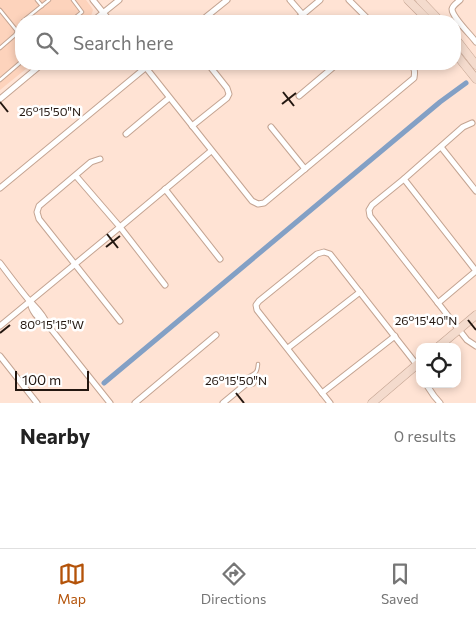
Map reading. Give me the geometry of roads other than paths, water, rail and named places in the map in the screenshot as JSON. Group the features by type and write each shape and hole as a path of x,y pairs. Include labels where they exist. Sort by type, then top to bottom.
{"main road":[{"path":"408,0 422,15"},
{"path":"420,0 434,15"},
{"path":"461,46 476,65"},
{"path":"461,60 476,79"},
{"path":"443,343 476,315"},
{"path":"372,403 416,368"}],"street":[{"path":"93,0 103,13"},
{"path":"100,15 119,0"},
{"path":"208,15 227,0"},
{"path":"290,0 303,14 320,0"},
{"path":"349,0 364,15"},
{"path":"454,15 452,10 454,5 460,0"},
{"path":"461,24 476,42"},
{"path":"471,36 476,32"},
{"path":"0,99 35,70"},
{"path":"0,188 140,70"},
{"path":"149,70 211,151 252,201 258,204 264,203 414,78 414,70"},
{"path":"192,126 229,94 227,88 213,70"},
{"path":"299,96 330,70"},
{"path":"126,134 169,98"},
{"path":"472,122 463,127 372,205 369,210 370,216 467,340 476,346"},
{"path":"271,127 305,169"},
{"path":"441,147 476,191"},
{"path":"0,326 211,151"},
{"path":"100,159 91,162 40,206 37,212 39,219 120,321"},
{"path":"76,176 165,285"},
{"path":"404,179 476,271 438,303"},
{"path":"165,190 220,259"},
{"path":"330,403 257,310 256,304 317,254 324,252 330,254 416,362"},
{"path":"0,263 30,301 30,306 35,313 47,324 110,403"},
{"path":"288,348 360,292"},
{"path":"135,403 216,335"},
{"path":"322,393 395,336"},
{"path":"0,356 37,403"},
{"path":"223,403 254,376"},
{"path":"429,388 440,403"}],"lane":[{"path":"38,0 42,6"},
{"path":"73,0 82,12 78,15"},
{"path":"31,15 47,1"},
{"path":"0,10 15,28"},
{"path":"0,48 15,35"},
{"path":"0,73 2,78 15,67"},
{"path":"254,376 258,371 258,364"}],"waterway":[{"path":"104,383 440,102 466,83"}]}
